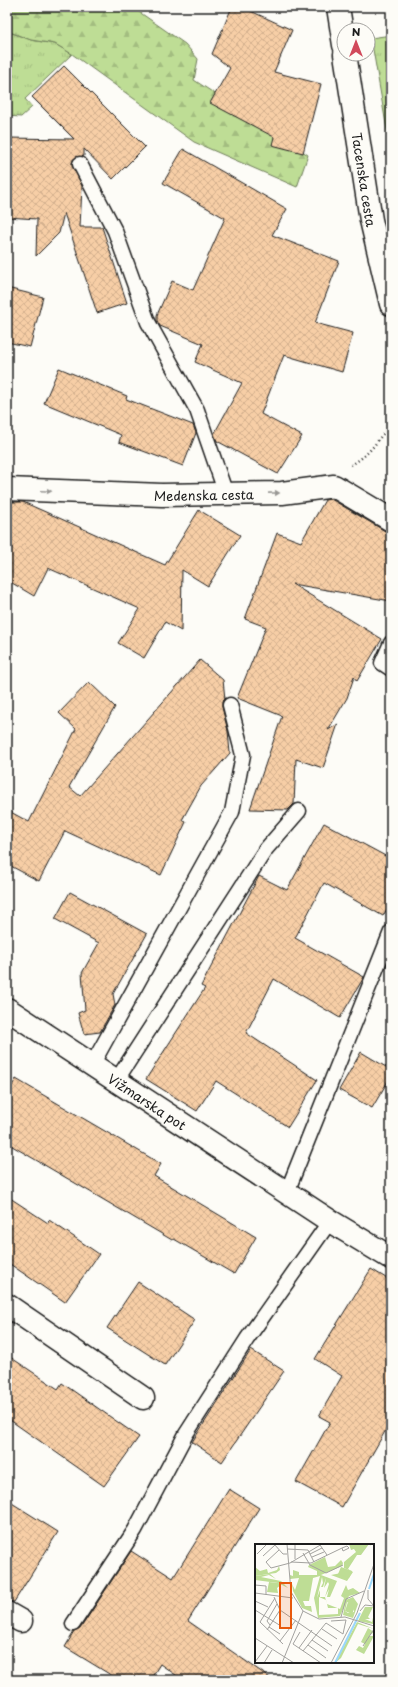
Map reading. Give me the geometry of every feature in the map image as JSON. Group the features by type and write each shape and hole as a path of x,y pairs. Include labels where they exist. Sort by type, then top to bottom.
{"street":[{"path":"338,7 340,22"},
{"name":"Tacenska cesta","path":"346,62 371,220 391,304"},
{"name":"Medenska cesta","path":"7,489 162,495 282,493 334,486 391,520"},
{"name":"Vižmarska pot","path":"7,1009 330,1220 391,1258"},
{"path":"7,1306 144,1398"}],"lane":[{"path":"80,164 114,231 148,322 197,410 226,494"},
{"path":"386,666 391,643"},
{"path":"92,1065 232,812 242,755 230,705"},
{"path":"116,1081 266,849 299,811"},
{"path":"287,1192 391,932"},
{"path":"73,1624 134,1530 186,1434 247,1339 330,1220"}],"path":[{"path":"390,429 391,436"},
{"path":"349,467 372,449 390,429"}],"green space":[{"path":"7,7 132,7 185,44 198,59 194,80 308,155 297,187 194,142 72,54 55,44 31,40 7,31"},
{"path":"7,31 31,40 55,44 72,54 25,99 32,107 21,117 7,116"},
{"path":"391,35 391,153 375,62 376,37"}],"building":[{"path":"232,7 242,7 292,30 274,72 321,84 303,153 272,145 274,137 210,103 230,68 212,54"},
{"path":"64,66 145,147 113,179 84,149 84,156 76,157 72,163 82,186 80,227 102,227 127,303 97,313 64,213 59,233 36,256 37,219 7,217 7,138 74,139 32,97"},
{"path":"183,149 287,209 272,235 339,261 315,323 353,333 342,372 284,355 261,414 302,436 278,474 217,441 214,434 242,383 195,362 203,344 160,326 157,321 157,315 172,281 193,290 225,218 163,183"},
{"path":"7,288 43,297 30,347 7,342"},
{"path":"59,368 127,396 126,399 193,425 196,433 183,466 119,442 121,435 44,403"},
{"path":"331,499 385,531 391,532 391,601 292,584 382,639 357,681 354,677 347,698 328,730 338,724 323,768 296,759 294,804 288,810 250,809 282,716 237,698 266,627 245,619 277,533 301,542 325,500"},
{"path":"7,502 23,502 165,565 199,510 240,535 208,586 182,570 181,631 165,622 144,658 118,643 140,609 48,568 34,596 7,580"},
{"path":"200,660 223,680 225,699 222,702 222,707 228,731 230,753 201,786 182,820 186,822 161,875 65,831 39,881 7,864 7,810 29,822 76,729 59,713 89,682 115,707 69,787 80,796"},
{"path":"324,823 391,859 391,902 383,916 324,883 295,938 364,977 340,1018 274,979 246,1033 317,1080 288,1127 216,1081 197,1111 146,1079 205,988 201,986 259,876 287,890"},
{"path":"70,892 147,934 113,994 115,1005 100,1032 84,1034 78,1013 85,1010 82,973 99,943 55,919"},
{"path":"361,1052 391,1070 391,1076 372,1108 339,1090"},
{"path":"16,1079 161,1164 154,1176 256,1237 234,1274 174,1239 172,1240 7,1143 7,1094"},
{"path":"7,1196 48,1223 49,1220 99,1254 65,1302 7,1262"},
{"path":"371,1269 391,1281 391,1421 342,1507 296,1482 330,1422 319,1416 342,1376 315,1359"},
{"path":"138,1282 195,1320 165,1365 107,1328"},
{"path":"251,1350 284,1371 222,1462 192,1442"},
{"path":"7,1355 58,1389 62,1383 139,1437 104,1486 7,1418"},
{"path":"229,1489 259,1508 188,1621 273,1680 183,1680 160,1664 150,1680 119,1680 65,1647 74,1632 80,1629 131,1551 173,1578"},
{"path":"7,1500 58,1532 14,1602 7,1601"}]}
